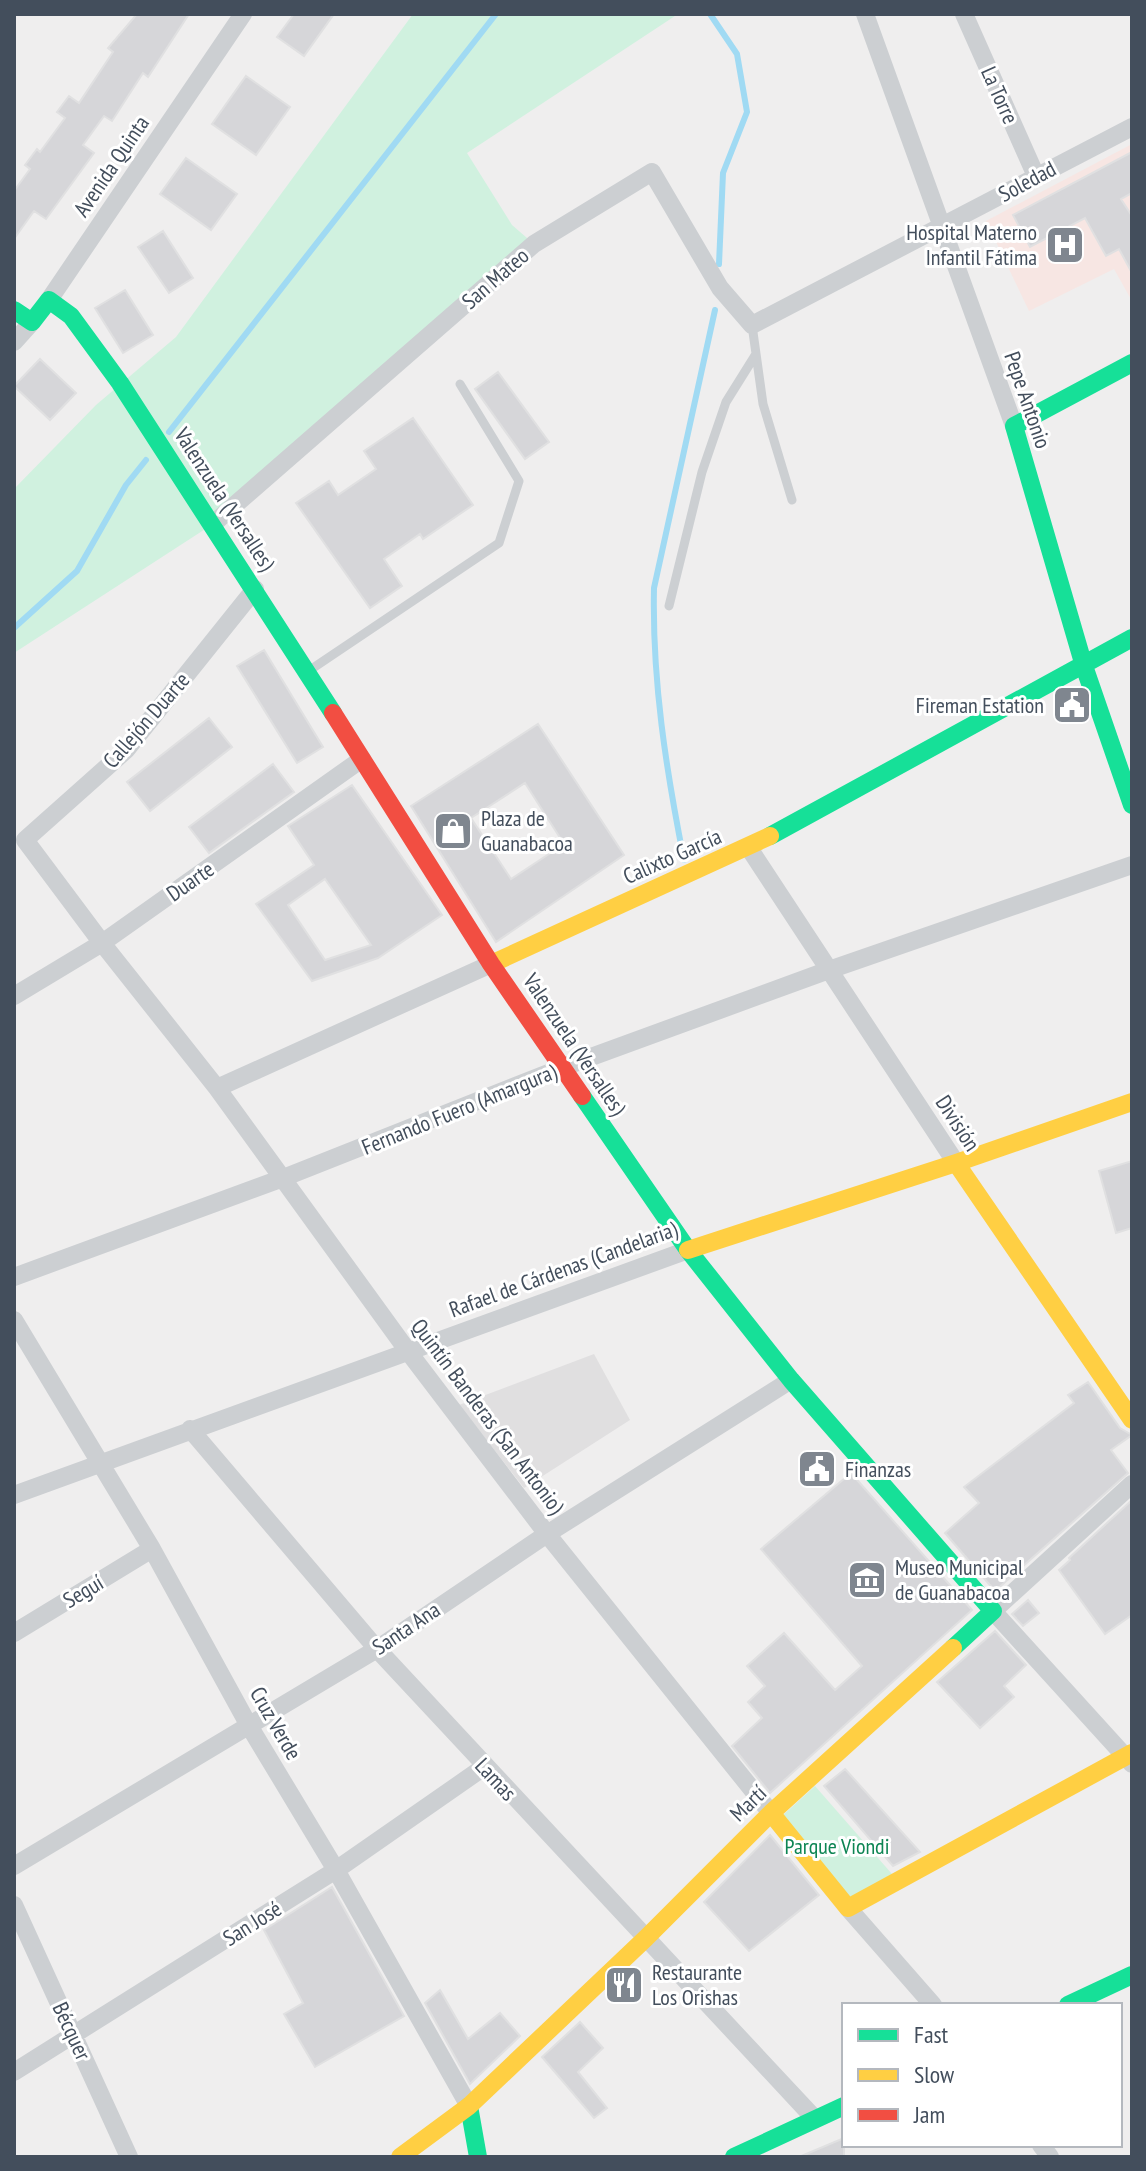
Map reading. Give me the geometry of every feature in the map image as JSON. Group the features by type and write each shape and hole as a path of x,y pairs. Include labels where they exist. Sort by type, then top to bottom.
{"street":[{"name":"Avenida Quinta","path":"14,342 49,300 243,14"},
{"name":"Pepe Antonio","path":"865,14 1014,426 1084,666 1132,805"},
{"name":"La Torre","path":"964,14 1036,176"},
{"name":"Soledad","path":"752,325 1132,127"},
{"name":"San Mateo","path":"213,524 534,244 652,172 720,288 752,325"},
{"name":"Valenzuela (Versalles)","path":"49,300 71,316 104,360 255,589 491,964 688,1250 791,1380 993,1611 1130,1758"},
{"path":"14,310 32,322"},
{"path":"1014,426 1132,363"},
{"name":"Callejón Duarte","path":"25,840 126,750 255,589"},
{"name":"Calixto García","path":"217,1088 749,848 1132,638"},
{"name":"Duarte","path":"14,996 102,943 362,759"},
{"name":"Quintín Banderas (San Antonio)","path":"25,840 217,1088 407,1350 547,1534 848,1908 931,2003"},
{"name":"División","path":"749,848 956,1163 1132,1420"},
{"name":"Fernando Fuero (Amargura)","path":"14,1277 283,1178 561,1068 829,970 1132,865"},
{"name":"Rafael de Cárdenas (Candelaria)","path":"14,1495 688,1250 1132,1102"},
{"name":"Cruz Verde","path":"14,1320 102,1462 248,1724 336,1870 469,2106 478,2157"},
{"name":"Santa Ana","path":"14,1866 377,1649 547,1534 791,1380"},
{"name":"Lamas","path":"190,1429 377,1649 815,2119"},
{"name":"Martí","path":"400,2157 469,2106 646,1938 771,1813 1132,1484"},
{"name":"Seguí","path":"14,1633 152,1549"},
{"path":"848,1908 1130,1758"},
{"name":"San José","path":"14,2072 336,1870 484,1767"},
{"name":"Bécquer","path":"14,1905 129,2157"},
{"path":"1072,2003 1132,1975"},
{"path":"734,2157 842,2107"}],"lane":[{"path":"752,325 763,404 792,500"},
{"path":"669,606 698,487 726,402 756,354"},
{"path":"307,671 499,543 519,481 460,384"}],"shaded area":[{"name":"Hospital Materno Infantil Fátima","path":"1132,144 1132,301 1114,269 1029,311 986,221"},
{"path":"594,1354 630,1420 524,1488 459,1405"}],"green space":[{"path":"413,14 678,14 467,153 512,225 534,244 213,524 14,653 14,489 96,405 176,337"},
{"name":"Parque Viondi","path":"815,1786 892,1874 851,1898 781,1817"}],"building":[{"path":"137,14 189,14 148,77 143,73 112,121 104,116 83,145 94,153 46,219 34,211 14,239 14,191 30,169 25,165 37,149 40,152 65,118 57,112 69,96 79,103 113,52 108,48"},
{"path":"294,14 334,14 304,56 277,37"},
{"path":"246,76 290,107 256,155 212,124"},
{"path":"1132,152 1132,193 1121,199 1132,216 1132,273 1119,249 1106,256 1085,218 1030,247 1013,215"},
{"path":"186,158 237,194 211,230 160,194"},
{"path":"163,231 193,278 169,293 138,247"},
{"path":"125,290 153,335 123,353 95,308"},
{"path":"40,359 76,393 50,420 14,386"},
{"path":"498,372 549,442 525,459 475,389"},
{"path":"413,418 473,505 423,539 420,534 384,559 402,586 370,608 296,503 329,481 338,495 376,469 364,451"},
{"path":"264,650 323,747 297,763 237,666"},
{"path":"209,718 232,747 150,811 127,782"},
{"name":"Plaza de Guanabacoa","path":"538,724 624,855 496,942 411,806","holes":["525,783 564,844 511,879 471,818"]},
{"path":"273,764 294,792 209,853 189,827"},
{"path":"352,785 442,915 378,958 312,981 256,904 314,865 288,826","holes":["325,879 371,945 325,960 288,905"]},
{"path":"1132,1161 1132,1228 1116,1233 1099,1171"},
{"path":"1088,1382 1120,1428 1132,1435 1111,1450 1128,1473 995,1591 945,1533 979,1503 964,1487 1074,1403 1068,1395"},
{"name":"Museo Municipal de Guanabacoa","path":"851,1473 972,1610 770,1793 732,1746 762,1718 748,1702 765,1686 747,1666 784,1633 835,1690 862,1666 761,1549"},
{"path":"1132,1500 1132,1615 1105,1634 1059,1570"},
{"path":"1028,1600 1039,1613 1023,1626 1012,1614"},
{"path":"995,1631 1026,1665 1004,1686 1014,1697 980,1728 937,1682"},
{"path":"845,1769 920,1852 893,1866 824,1786"},
{"path":"770,1835 819,1895 749,1951 704,1902"},
{"path":"332,1887 404,2016 315,2067 284,2014 303,2003 264,1930"},
{"path":"440,1990 468,2039 500,2013 520,2036 470,2084 425,2003"},
{"path":"580,2022 603,2048 578,2072 607,2108 594,2118 542,2057"},
{"path":"842,2139 844,2157 799,2157"}],"waterway":[{"path":"169,432 496,14"},
{"path":"710,14 737,54 747,112 723,173 719,264"},
{"path":"684,860 662,724 655,657 654,588 715,310"},
{"path":"14,628 77,571 126,485 146,460"}],"traffic: fast":[{"path":"14,310 32,322 49,300 71,316 120,383 333,713"},
{"path":"1132,363 1014,426 1084,666 1132,805"},
{"path":"770,836 1132,638"},
{"path":"582,1096 688,1250 791,1380 993,1611 953,1648"},
{"path":"1072,2003 1132,1975"},
{"path":"469,2106 478,2157"},
{"path":"734,2157 842,2107"}],"traffic: slow":[{"path":"491,964 770,836"},
{"path":"688,1250 1132,1102"},
{"path":"956,1163 1132,1420"},
{"path":"400,2157 469,2106 646,1938 771,1813 953,1648"},
{"path":"771,1813 848,1908 1132,1753"}],"traffic: jam":[{"path":"333,713 491,964 582,1096"}],"place":[{"name":"Hospital Materno Infantil Fátima","path":"1065,245"},
{"name":"Fireman Estation","path":"1072,705"},
{"name":"Plaza de Guanabacoa","path":"453,831"},
{"name":"Finanzas","path":"817,1469"},
{"name":"Museo Municipal de Guanabacoa","path":"867,1580"},
{"name":"Restaurante Los Orishas","path":"624,1985"}]}
